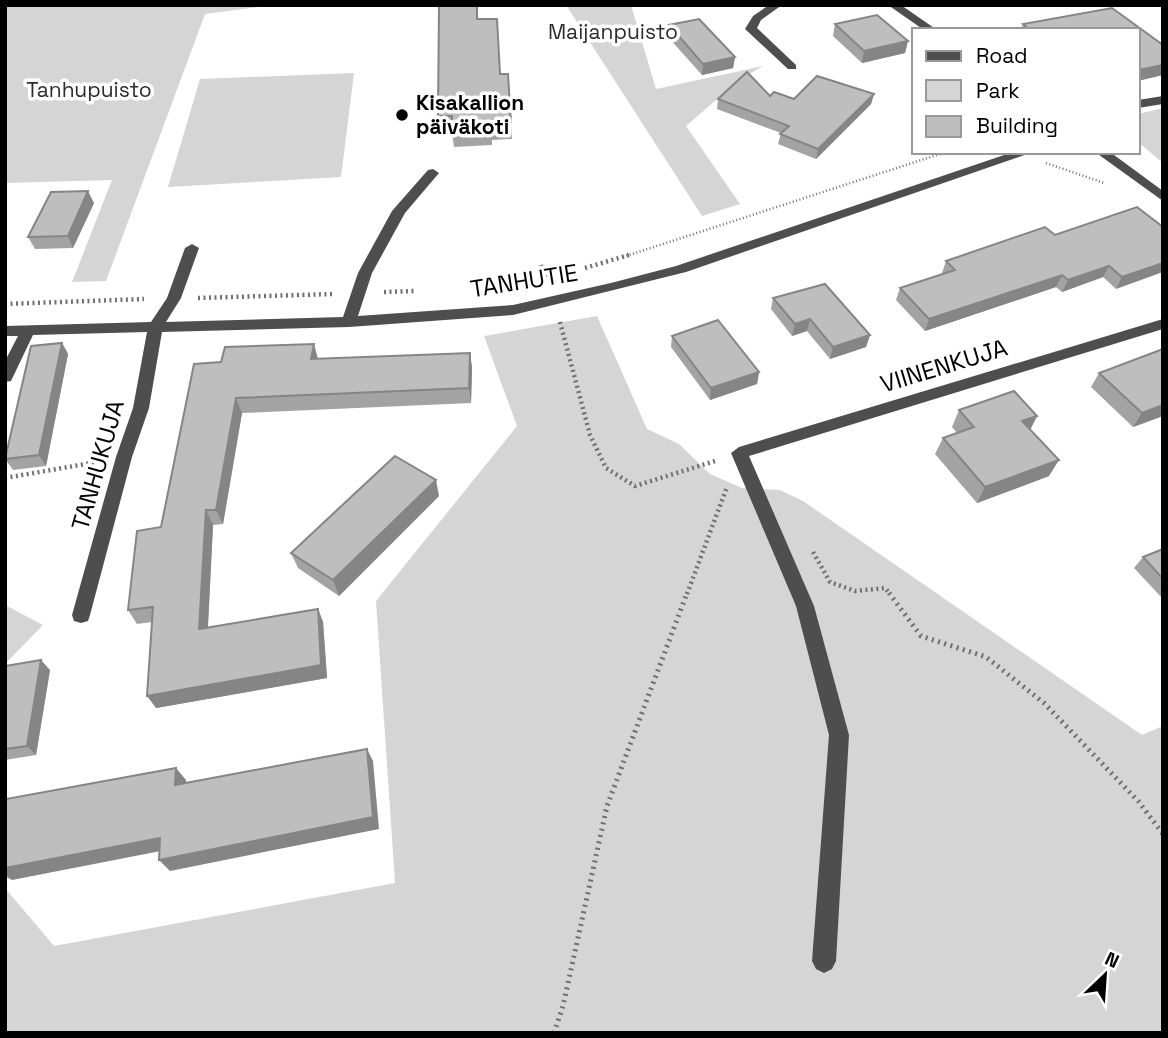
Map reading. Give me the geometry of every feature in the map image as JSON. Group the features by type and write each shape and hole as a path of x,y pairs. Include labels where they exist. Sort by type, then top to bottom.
{"street":[{"path":"777,5 757,18 751,29 792,67"},
{"path":"893,5 929,28"},
{"path":"1140,104 1163,100"},
{"name":"TANHUTIE","path":"5,331 349,322 513,310 555,302 681,269 1021,154"},
{"path":"1104,154 1163,197"},
{"path":"349,322 365,273 399,211 433,173"},
{"path":"155,327 174,298 192,248"},
{"name":"VIINENKUJA","path":"739,453 1163,324"},
{"name":"TANHUKUJA","path":"81,615 124,457 141,408 155,327"},
{"path":"5,377 28,331"},
{"path":"739,453 805,606 839,735 824,961"}],"path":[{"path":"574,271 675,242 940,154"},
{"path":"1030,154 1040,161 1109,185"},
{"path":"541,265 555,302 590,435 606,468 635,486 739,453"},
{"path":"546,279 555,276"},
{"path":"494,286 533,281"},
{"path":"5,304 427,291"},
{"path":"554,1033 563,1006 607,806 739,453"},
{"path":"5,478 124,457"},
{"path":"810,550 830,582 855,591 885,588 921,636 986,657 1044,703 1139,802 1163,834"}],"green space":[{"name":"Tanhupuisto","path":"5,5 272,5 205,14 106,281 72,282 112,180 5,183"},
{"name":"Maijanpuisto","path":"566,5 631,5 656,89 763,66 738,81 686,126 740,204 702,216"},
{"path":"354,73 341,177 168,187 200,79"},
{"path":"1163,108 1163,163 1140,144 1140,114"},
{"path":"597,316 647,429 679,444 710,474 742,488 780,490 803,501 1142,735 1163,726 1163,1033 5,1033 5,888 54,946 395,883 376,601 517,426 484,336"},
{"path":"5,605 43,625 5,664"}],"building":[{"path":"477,5 477,19 497,19 500,74 508,74 511,122 491,123 491,128 452,130 452,116 438,116 439,6"},
{"path":"1112,8 1140,28 1028,28 1023,24"},
{"path":"877,15 908,41 864,51 835,24"},
{"path":"699,19 735,57 703,64 669,25"},
{"path":"1140,28 1163,45 1163,65 1140,70"},
{"path":"747,72 770,96 774,92 794,99 817,76 874,94 818,149 780,134 789,126 718,99"},
{"path":"88,191 68,236 28,237 51,192"},
{"path":"1137,207 1163,227 1163,263 1122,277 1109,266 1068,280 1062,275 929,319 900,288 955,270 946,261 1045,227 1055,235"},
{"path":"825,284 870,335 833,347 810,319 795,324 773,298"},
{"path":"718,320 759,372 711,388 672,336"},
{"path":"62,343 39,455 5,459 31,346"},
{"path":"314,344 311,359 470,353 469,388 236,398 216,510 206,510 199,629 318,609 321,665 147,696 153,607 128,610 137,531 161,527 194,364 221,362 225,347"},
{"path":"1163,349 1163,405 1142,413 1099,373"},
{"path":"1014,391 1037,416 1022,421 1059,460 985,487 943,438 974,427 959,410"},
{"path":"395,456 436,480 333,580 291,553"},
{"path":"1163,549 1163,579 1143,557"},
{"path":"41,660 27,746 5,749 5,666"},
{"path":"367,749 373,817 159,860 160,838 5,868 6,799 176,768 175,785"}],"place":[{"name":"Kisakallion päiväkoti","path":"402,115"}]}
